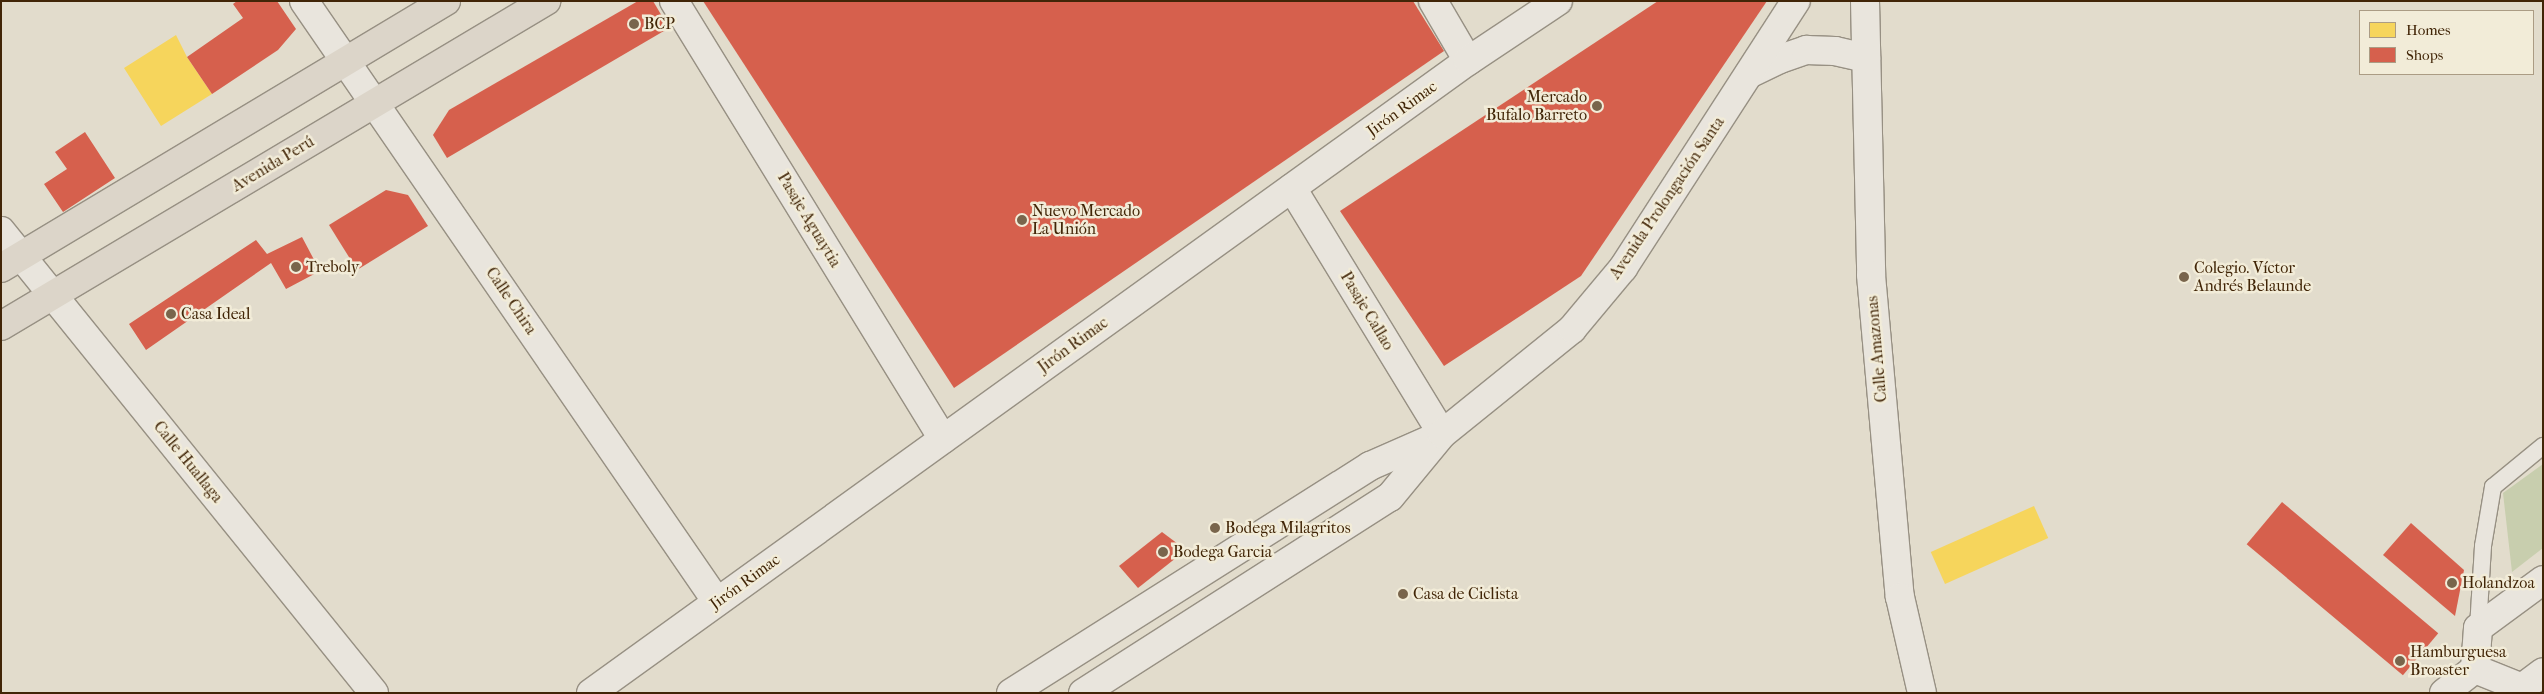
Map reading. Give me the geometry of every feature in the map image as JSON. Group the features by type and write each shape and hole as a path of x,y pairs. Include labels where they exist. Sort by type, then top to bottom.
{"main road":[{"path":"11,262 446,1"},
{"name":"Avenida Perú","path":"1,326 546,1"}],"street":[{"name":"Calle Chira","path":"304,1 345,62 376,103 717,602"},
{"name":"Pasaje Aguaytia","path":"674,1 943,439"},
{"path":"1433,1 1468,61"},
{"name":"Jirón Rimac","path":"591,693 1468,61 1558,1"},
{"name":"Avenida Prolongación Santa","path":"1083,693 1390,497 1442,434 1572,329 1623,268 1796,1"},
{"name":"Calle Amazonas","path":"1865,1 1871,275 1900,597 1922,693"},
{"path":"1749,74 1780,59 1806,50 1835,51 1866,58"},
{"name":"Pasaje Callao","path":"1292,188 1442,434"},
{"name":"Calle Huallaga","path":"1,232 11,262 53,295 374,693"},
{"name":"Avenida Prolongación Santa","path":"1011,693 1370,466 1442,434"},
{"path":"2444,693 2475,668 2478,628 2543,580"},
{"path":"2475,668 2534,684"}],"lane":[{"path":"2478,628 2483,546 2493,487 2543,446"}],"green space":[{"path":"2543,464 2543,548 2512,572 2503,493"}],"building: Homes":[{"path":"176,35 187,57 212,94 161,126 124,68"},
{"path":"2034,506 2048,538 1945,584 1931,552"}],"building: Shops":[{"path":"237,1 277,1 296,29 278,50 212,94 187,57 243,18 233,4"},
{"path":"638,1 653,1 669,28 447,158 433,135 449,110"},
{"name":"Nuevo Mercado La Unión","path":"703,1 1413,1 1444,51 954,388"},
{"name":"Mercado Bufalo Barreto","path":"1658,1 1767,1 1581,276 1444,366 1340,211"},
{"path":"85,132 115,178 63,212 44,184 67,169 55,152"},
{"path":"386,190 408,195 428,226 357,270 329,225"},
{"path":"302,237 320,271 286,289 271,263 146,350 129,324 256,240 267,254"},
{"path":"2282,502 2438,633 2403,675 2247,544"},
{"path":"2411,523 2464,570 2455,616 2383,555"},
{"path":"1162,532 1186,550 1138,588 1119,566"}],"place":[{"name":"BCP","path":"634,24"},
{"name":"Mercado Bufalo Barreto","path":"1597,106"},
{"name":"Nuevo Mercado La Unión","path":"1022,220"},
{"name":"Treboly","path":"296,267"},
{"name":"Colegio. Víctor Andrés Belaunde","path":"2184,277"},
{"name":"Casa Ideal","path":"171,314"},
{"name":"Bodega Milagritos","path":"1215,528"},
{"name":"Bodega Garcia","path":"1163,552"},
{"name":"Holandzoa","path":"2452,583"},
{"name":"Casa de Ciclista","path":"1403,594"},
{"name":"Hamburguesa Broaster","path":"2400,661"}]}
